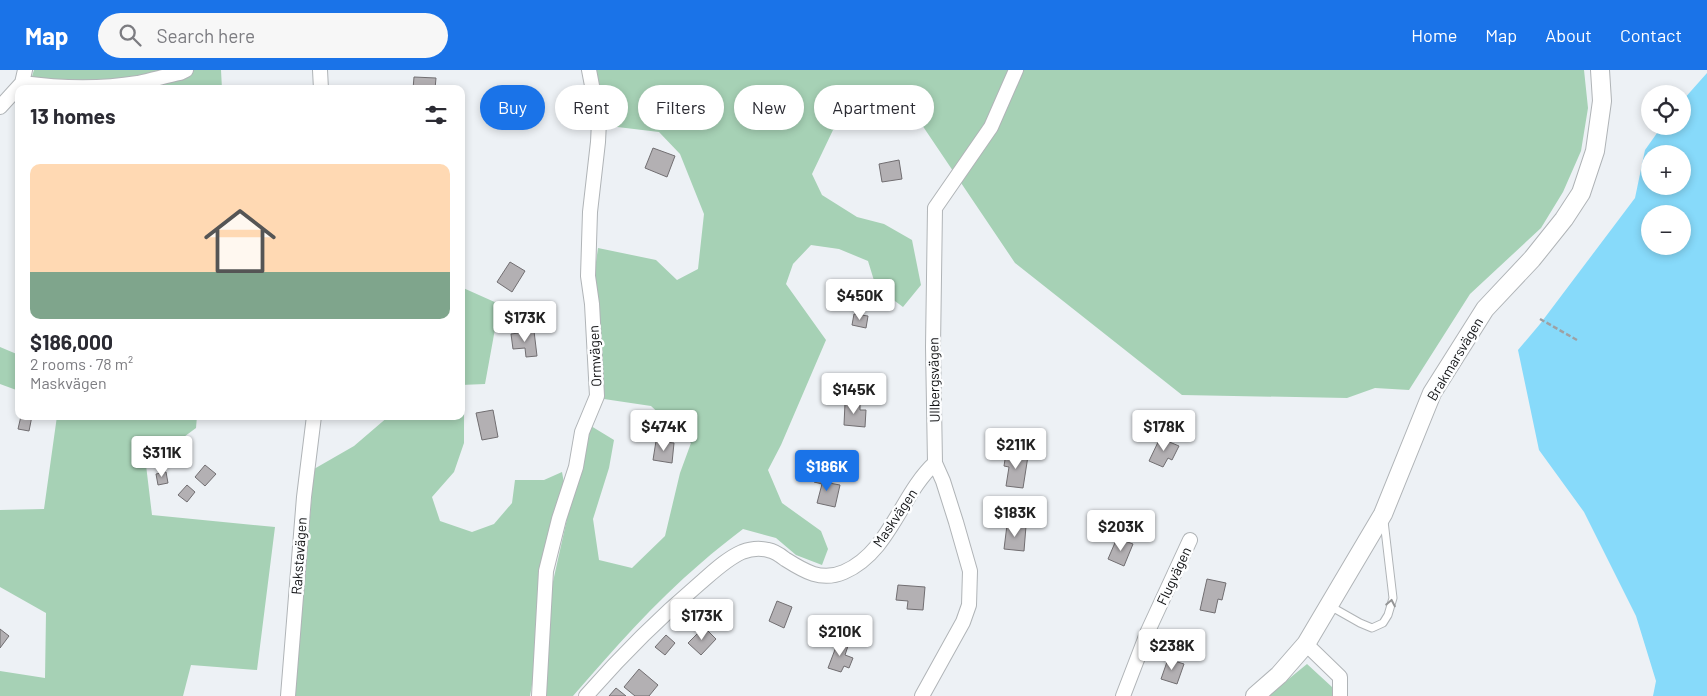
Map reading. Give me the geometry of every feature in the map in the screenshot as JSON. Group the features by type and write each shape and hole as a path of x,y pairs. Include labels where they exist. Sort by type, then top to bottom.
{"street":[{"path":"112,85 138,83 186,70"},
{"path":"320,70 321,85"},
{"name":"Ormvägen","path":"539,696 546,571 552,543 576,467 582,432 597,396 592,304 588,276 590,212 599,122 589,70"},
{"name":"Ullbergsvägen","path":"922,696 963,622 969,605 970,571 943,481 935,463 933,348 934,208 991,127 1016,70"},
{"name":"Brakmarsvägen","path":"1255,696 1279,675 1306,644 1383,514 1436,386 1485,309 1532,259 1564,219 1581,192 1594,151 1602,101 1600,70"},
{"path":"23,76 42,85"},
{"path":"0,107 15,87"},
{"name":"Rakstavägen","path":"288,696 304,497 314,420"},
{"name":"Maskvägen","path":"586,696 670,608 725,562 742,552 767,549 800,569 817,576 833,576 846,571 877,547 924,474 935,463"},
{"name":"Flugvägen","path":"1123,696 1148,631 1190,540"},
{"path":"1306,644 1340,677 1340,696"}],"lane":[{"path":"1328,604 1360,624 1372,628 1382,623 1388,615 1393,598 1383,514"}],"path":[{"path":"1540,319 1577,340"}],"green space":[{"path":"34,70 221,70 222,85 29,85"},
{"path":"596,70 1584,70 1588,108 1581,151 1563,192 1541,228 1470,294 1409,390 1375,388 1347,398 1182,395 1015,263 925,130 934,130 934,85 814,85 814,130 833,130 812,174 822,195 857,217 884,224 912,240 921,285 903,307 876,287 868,261 839,249 811,245 793,264 786,284 826,340 781,445 768,470 782,503 821,531 828,549 822,565 796,555 776,538 743,529 667,594 573,696 543,696 546,613 583,447 591,426 614,440 609,468 593,519 599,560 632,568 665,536 680,473 691,443 651,406 604,399 593,283 598,248 656,260 677,280 698,269 704,214 680,154 659,132 642,130 724,130 724,85 638,85 638,129 628,128 628,85 599,85"},
{"path":"465,289 508,308 495,329 485,384 465,385"},
{"path":"0,347 15,353 15,390 0,384"},
{"path":"56,420 197,420 196,428 146,465 152,515 275,527 257,670 191,665 183,696 0,696 0,671 45,678 46,613 0,587 0,510 44,509"},
{"path":"384,420 464,420 464,443 454,472 432,497 440,521 472,532 494,524 512,503 515,480 544,480 562,472 564,483 536,608 536,662 530,696 295,696 314,469 354,446"},
{"path":"1307,664 1332,687 1332,696 1268,696"}],"water":[{"path":"1707,73 1707,696 1653,696 1656,681 1636,616 1584,512 1539,450 1518,350 1540,324 1635,198 1641,169 1641,195 1691,195 1691,145 1649,145 1656,135 1691,135 1691,91"}],"building":[{"path":"414,77 436,78 435,85 413,85"},
{"path":"653,148 675,156 667,177 645,168"},
{"path":"899,160 902,179 882,182 879,164"},
{"path":"510,262 525,271 512,292 497,282"},
{"path":"854,314 868,316 866,328 852,325"},
{"path":"534,331 537,356 526,357 525,348 513,349 511,334"},
{"path":"845,403 860,404 860,410 866,410 865,427 844,425"},
{"path":"493,410 498,437 482,440 476,413"},
{"path":"20,420 31,420 29,431 18,429"},
{"path":"1160,438 1179,446 1172,460 1168,458 1163,467 1149,461"},
{"path":"656,441 674,443 672,463 653,460"},
{"path":"1006,453 1028,456 1023,488 1006,486 1009,467 1004,466"},
{"path":"205,465 216,474 205,486 195,477"},
{"path":"166,472 168,483 158,485 156,474"},
{"path":"815,476 830,480 829,483 840,485 835,507 817,503 822,484 814,482"},
{"path":"187,485 195,492 187,502 178,495"},
{"path":"1007,525 1026,526 1024,551 1004,549"},
{"path":"1117,538 1133,544 1124,566 1108,559"},
{"path":"1207,579 1226,583 1222,600 1218,599 1215,613 1200,610"},
{"path":"898,585 925,587 923,610 907,609 908,601 896,600"},
{"path":"777,601 792,607 784,628 769,621"},
{"path":"704,627 716,639 701,655 688,643"},
{"path":"0,629 9,636 0,648"},
{"path":"666,635 675,643 665,655 655,647"},
{"path":"839,639 849,643 845,655 853,658 849,668 844,666 841,672 828,668"},
{"path":"1168,659 1184,664 1177,684 1161,679"},
{"path":"639,669 658,685 649,696 635,696 624,687"},
{"path":"616,688 626,696 609,696"}]}
